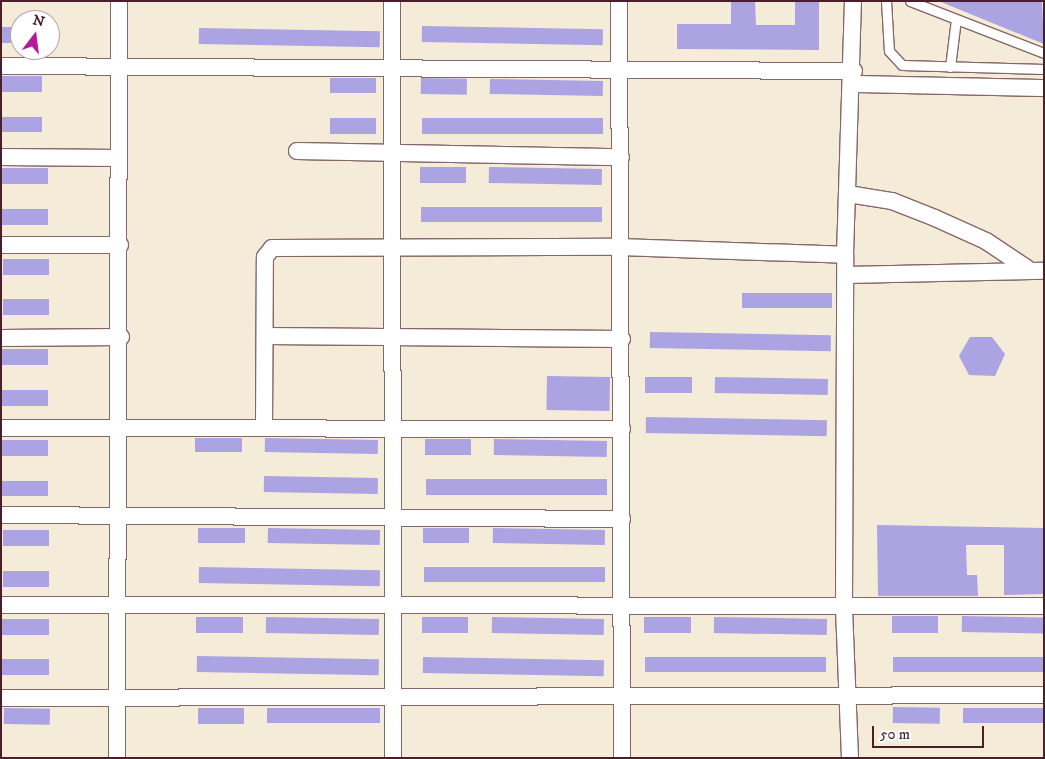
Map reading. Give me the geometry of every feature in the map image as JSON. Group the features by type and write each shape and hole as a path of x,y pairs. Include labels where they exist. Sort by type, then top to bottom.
{"street":[{"path":"117,758 116,606 121,337 119,1"},
{"path":"392,1 391,428 396,697 393,758"},
{"path":"619,1 621,69 622,758"},
{"path":"850,758 849,694 844,607 845,255 854,78 853,1"},
{"path":"1,66 392,71 621,69 1044,88"},
{"path":"297,151 392,155 621,157"},
{"path":"1,157 120,158"},
{"path":"848,194 892,201 936,218 986,241 1036,270"},
{"path":"1,245 120,245"},
{"path":"264,428 266,257 272,248 392,246 620,247 845,255"},
{"path":"846,275 1036,270"},
{"path":"266,336 622,339"},
{"path":"1,338 121,337"},
{"path":"1,428 622,429"},
{"path":"1,515 117,513 392,520 622,519"},
{"path":"1,605 1044,606"},
{"path":"1,698 117,699 849,694 1044,695"}],"lane":[{"path":"886,1 889,51 895,59 912,66 1044,69"},
{"path":"910,1 1044,53"},
{"path":"950,67 956,19"}],"building":[{"path":"731,1 755,1 756,25 795,25 795,1 819,1 819,50 677,49 677,24 731,24"},
{"path":"941,1 1042,1 1044,44 941,2"},
{"path":"422,26 603,29 603,45 422,42"},
{"path":"1,27 10,27 10,43 1,43"},
{"path":"199,28 380,31 380,47 199,44"},
{"path":"1,76 42,76 42,92 1,92"},
{"path":"330,78 376,78 376,93 330,93"},
{"path":"421,78 467,79 467,95 421,94"},
{"path":"490,79 603,81 603,96 490,94"},
{"path":"1,117 42,117 42,132 1,132"},
{"path":"330,118 376,118 376,134 330,134"},
{"path":"422,118 603,118 603,134 422,134"},
{"path":"420,167 466,167 466,183 420,183"},
{"path":"489,167 602,169 602,185 489,183"},
{"path":"2,168 48,168 48,184 2,184"},
{"path":"421,207 602,207 602,222 421,222"},
{"path":"2,209 48,209 48,225 2,225"},
{"path":"3,259 49,259 49,275 3,275"},
{"path":"742,293 832,293 832,308 742,308"},
{"path":"3,299 49,299 49,315 3,315"},
{"path":"650,332 831,335 831,351 650,348"},
{"path":"970,337 992,337 1005,354 995,376 969,375 959,356"},
{"path":"2,349 48,349 48,365 2,365"},
{"path":"547,376 610,377 609,411 546,410"},
{"path":"645,377 692,377 692,393 645,393"},
{"path":"715,377 828,379 828,395 715,393"},
{"path":"1,390 48,390 48,406 1,406"},
{"path":"646,417 827,420 827,436 646,433"},
{"path":"195,438 242,438 242,452 195,452"},
{"path":"265,438 378,440 378,454 265,452"},
{"path":"425,439 471,439 471,455 425,455"},
{"path":"494,439 607,441 607,457 494,455"},
{"path":"2,440 48,440 48,456 2,456"},
{"path":"264,476 378,478 378,494 264,492"},
{"path":"426,479 607,479 607,495 426,495"},
{"path":"2,481 48,481 48,496 2,496"},
{"path":"877,525 1044,528 1044,594 1004,595 1004,545 966,545 967,575 977,575 978,596 878,596"},
{"path":"198,528 245,528 245,543 198,543"},
{"path":"268,528 380,530 380,545 268,543"},
{"path":"423,528 469,528 469,543 423,543"},
{"path":"493,528 605,530 605,545 493,543"},
{"path":"3,530 49,530 49,546 3,546"},
{"path":"199,567 380,570 380,586 199,583"},
{"path":"424,567 605,567 605,582 424,582"},
{"path":"3,571 49,571 49,587 3,587"},
{"path":"892,616 938,616 938,633 892,633"},
{"path":"962,616 1044,617 1044,633 962,632"},
{"path":"196,617 243,617 243,633 196,633"},
{"path":"266,617 379,619 379,635 266,633"},
{"path":"422,617 468,617 468,633 422,633"},
{"path":"492,617 604,619 604,635 492,633"},
{"path":"644,617 691,617 691,633 644,633"},
{"path":"714,617 827,619 827,635 714,633"},
{"path":"2,619 49,619 49,635 2,635"},
{"path":"197,656 379,659 379,675 197,672"},
{"path":"423,657 604,660 604,676 423,673"},
{"path":"645,657 826,657 826,672 645,672"},
{"path":"893,657 1044,657 1044,672 893,672"},
{"path":"2,659 49,659 49,675 2,675"},
{"path":"893,707 940,708 940,724 893,723"},
{"path":"4,708 50,709 50,725 4,724"},
{"path":"198,708 244,708 244,724 198,724"},
{"path":"267,708 380,708 380,723 267,723"},
{"path":"963,708 1044,708 1044,723 963,723"}]}
